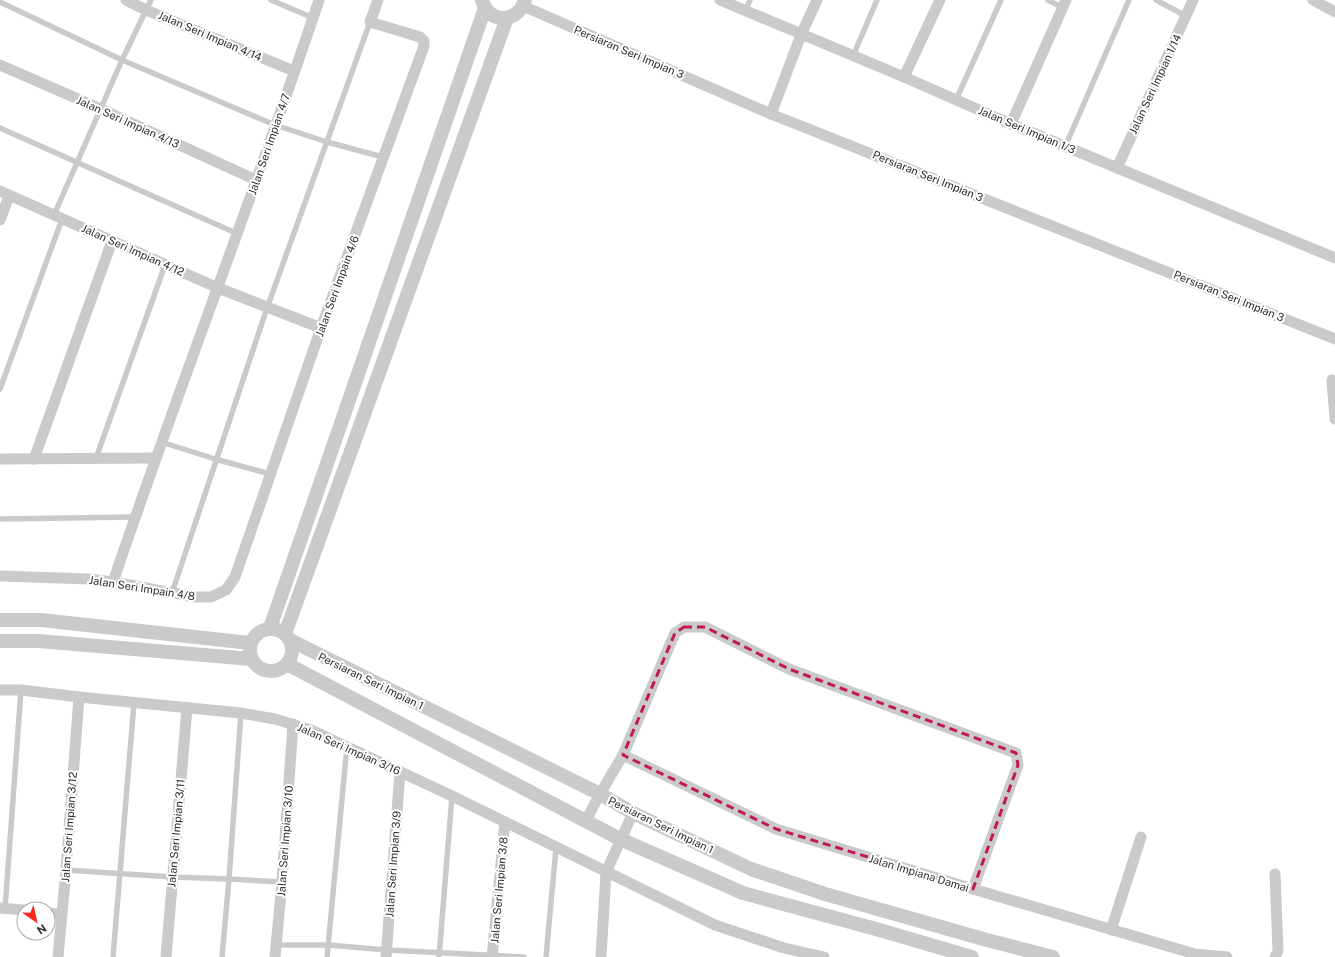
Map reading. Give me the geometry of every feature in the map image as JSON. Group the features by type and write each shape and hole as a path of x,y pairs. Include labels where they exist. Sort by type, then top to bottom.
{"street":[{"name":"Jalan Seri Impian 4/14","path":"126,0 149,5 294,71"},
{"name":"Jalan Seri Impian 4/7","path":"113,582 155,458 238,234 319,0"},
{"path":"370,22 378,0"},
{"name":"Jalan Seri Impian 1/3","path":"720,0 904,77 1065,147 1335,258"},
{"path":"771,114 801,35 817,0"},
{"path":"904,77 940,0"},
{"name":"Jalan Seri Impian 1/14","path":"1117,168 1193,0"},
{"path":"1313,0 1335,12"},
{"path":"483,4 490,14 498,18 507,18 516,14 524,3"},
{"name":"Persiaran Seri Impian 3","path":"524,3 771,114 1335,339"},
{"path":"270,628 483,4"},
{"path":"1011,124 1064,4"},
{"path":"288,637 507,18"},
{"name":"Jalan Seri Impain 4/6","path":"211,598 226,590 235,577 321,328 424,46 424,41 420,37 370,22"},
{"name":"Jalan Seri Impian 4/13","path":"0,65 101,109 256,180"},
{"path":"0,220 5,194"},
{"name":"Jalan Seri Impian 4/12","path":"5,194 218,288 321,328"},
{"path":"34,459 112,241"},
{"path":"1334,379 1335,418"},
{"path":"0,459 155,458"},
{"name":"Jalan Seri Impain 4/8","path":"0,576 65,578 113,582 172,593 211,598"},
{"path":"0,620 41,620 250,643"},
{"path":"586,820 623,755 676,633 684,627 705,627 789,669 1016,753 1018,765 973,889"},
{"path":"270,628 278,629 288,637 292,649 291,657 287,664 280,669 272,671 264,670 256,666 251,659 249,651 250,643 255,636 262,630 270,628"},
{"name":"Persiaran Seri Impian 1","path":"288,637 600,794 633,813 751,869 825,894 1053,957"},
{"path":"0,641 39,641 251,659"},
{"name":"Persiaran Seri Impian 1","path":"287,664 620,839 743,893 972,957"},
{"name":"Jalan Seri Impian 3/16","path":"0,690 21,690 78,698 241,713 293,724 311,730 347,746 452,796 715,925 783,952 824,957"},
{"name":"Jalan Seri Impian 3/12","path":"58,957 66,870 78,698"},
{"name":"Jalan Seri Impian 3/11","path":"166,957 187,708"},
{"name":"Jalan Seri Impian 3/10","path":"275,957 282,882 293,724"},
{"name":"Jalan Impiana Damai","path":"623,755 776,829 1195,954 1228,957"},
{"name":"Jalan Seri Impian 3/9","path":"386,954 400,772"},
{"path":"601,957 606,872 633,813"},
{"name":"Jalan Seri Impian 3/8","path":"492,956 505,822"},
{"path":"1111,930 1141,837"},
{"path":"1274,957 1278,951 1275,874"},
{"path":"2,908 16,909"},
{"path":"56,914 62,914"}],"lane":[{"path":"271,0 313,18"},
{"path":"745,11 750,0"},
{"path":"852,56 877,0"},
{"path":"956,100 1001,0"},
{"path":"1048,0 1064,4"},
{"path":"1065,147 1129,0"},
{"path":"1156,0 1186,16"},
{"path":"0,2 122,60 275,125 383,158"},
{"path":"0,389 77,162 122,60 149,5"},
{"path":"172,593 215,459 267,308 370,22"},
{"path":"0,128 238,234"},
{"path":"96,458 165,265"},
{"path":"161,442 270,474"},
{"path":"0,519 135,517"},
{"path":"2,908 21,690"},
{"path":"113,957 134,703"},
{"path":"222,957 230,879 241,713"},
{"path":"327,957 347,746"},
{"path":"439,955 452,796"},
{"path":"546,957 556,848"},
{"path":"66,870 282,882"},
{"path":"276,945 328,945 386,954 524,957"}],"highlighted area":[{"path":"684,627 705,627 789,669 1016,753 1018,765 973,889 776,829 623,755 675,633"}]}
